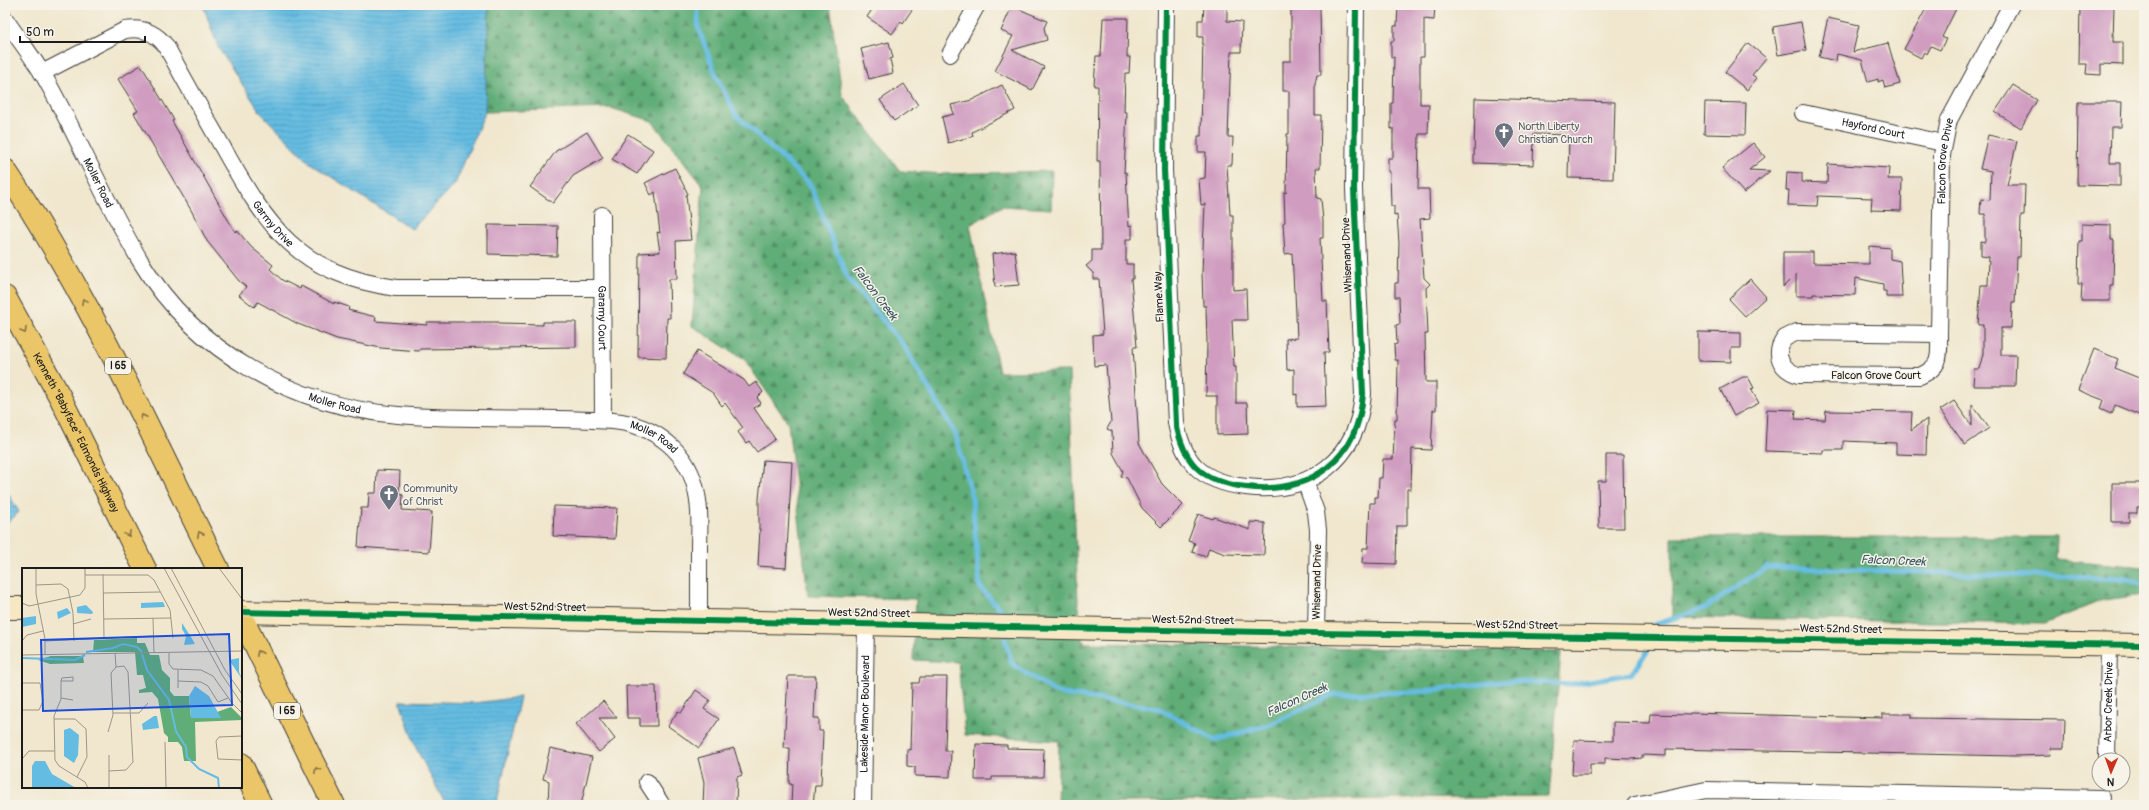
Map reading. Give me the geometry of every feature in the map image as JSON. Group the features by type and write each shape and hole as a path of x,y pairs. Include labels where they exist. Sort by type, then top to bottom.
{"highway":[{"name":"I 65","path":"5,170 45,232 105,340 218,568"},
{"name":"Kenneth \"Babyface\" Edmonds Highway","path":"5,297 57,391 145,568"},
{"name":"I 65","path":"242,618 334,805"},
{"path":"242,766 261,805"}],"street":[{"path":"950,54 977,5"},
{"name":"Flame Way","path":"1166,5 1164,170 1175,416 1178,433 1186,451 1196,467 1224,483 1238,486 1274,489 1305,481"},
{"name":"Whisenand Drive","path":"1316,633 1318,530 1316,512 1305,481 1326,469 1341,455 1357,429 1362,405 1354,188 1356,5"},
{"name":"Falcon Grove Drive","path":"1939,334 1943,142 1952,114 2011,5"},
{"name":"Moller Road","path":"5,19 42,73 134,250 153,281 197,330 242,365 298,393 336,405 368,411 399,415 447,417 603,420 621,422 642,427 655,433 678,453 690,472 697,493 699,508 699,620"},
{"name":"Garmy Drive","path":"42,73 125,30 140,29 155,35 166,46 247,192 265,218 294,247 328,269 342,275 366,283 413,289 602,288"},
{"name":"Hayford Court","path":"1803,112 1943,142"},
{"name":"Garamy Court","path":"602,215 603,420"},
{"name":"Falcon Grove Court","path":"1797,332 1939,334 1939,356 1937,364 1931,372 1920,376 1798,374 1785,369 1778,355 1779,347 1785,338 1797,332"},
{"path":"5,608 22,608"},
{"name":"West 52nd Street","path":"242,612 866,623 1316,633 2144,645"},
{"name":"Lakeside Manor Boulevard","path":"863,805 866,623"},
{"name":"Arbor Creek Drive","path":"2107,752 2110,644"},
{"path":"647,782 662,805"},
{"path":"1635,805 1706,790 1777,798 2103,796"}],"green space":[{"path":"489,5 830,5 842,95 900,171 943,174 1052,171 1051,209 1002,206 970,225 999,372 1069,371 1078,603 1084,643 1561,652 1549,797 1057,803 1059,741 965,735 958,662 913,660 916,599 808,596 788,423 745,360 692,326 703,186 652,121 611,108 485,112"},
{"path":"1672,537 2057,537 2056,559 2144,567 2144,595 2103,600 2044,624 1672,617"}],"water":[{"path":"203,5 489,5 485,112 455,184 412,229 310,163 261,113 218,47"},
{"path":"5,488 19,512 5,525"},
{"path":"520,697 497,802 499,805 446,805 416,748 400,701 476,703"}],"building":[{"path":"875,5 915,5 903,23 901,21 892,34 867,17"},
{"path":"1204,5 1227,5 1227,21 1242,22 1241,52 1231,52 1228,137 1233,137 1232,165 1227,165 1230,215 1233,215 1233,290 1246,289 1247,320 1232,320 1234,367 1236,367 1236,403 1247,403 1248,434 1217,435 1217,396 1206,396 1206,306 1203,306 1202,272 1205,204 1201,205 1199,179 1205,178 1206,152 1198,152 1198,136 1201,136 1203,37 1198,37 1198,20 1203,20"},
{"path":"1291,5 1320,5 1321,75 1317,75 1315,84 1315,115 1321,115 1320,168 1316,168 1317,198 1321,199 1323,221 1323,238 1320,238 1323,301 1327,301 1329,352 1324,352 1326,406 1297,407 1297,394 1294,395 1294,369 1287,370 1286,339 1297,338 1292,253 1285,254 1283,223 1285,222 1284,192 1286,193 1287,134 1289,134 1289,91 1283,91 1283,61 1291,61"},
{"path":"1398,5 1435,5 1434,20 1424,19 1424,57 1420,57 1420,104 1429,104 1428,134 1419,134 1418,189 1429,189 1430,218 1420,219 1424,278 1430,284 1426,288 1428,334 1425,334 1426,382 1436,382 1436,410 1433,410 1431,450 1412,449 1411,489 1407,489 1407,526 1397,526 1396,564 1362,563 1363,548 1368,548 1370,503 1375,503 1375,497 1378,497 1379,478 1382,478 1383,459 1393,459 1395,419 1397,419 1398,360 1395,360 1394,345 1397,344 1396,325 1400,324 1399,297 1395,297 1395,283 1398,283 1399,243 1397,215 1394,216 1394,206 1391,206 1388,158 1393,158 1391,103 1393,103 1394,57 1391,57 1391,41 1394,41 1394,26 1397,26"},
{"path":"1928,5 1958,5 1942,37 1946,39 1940,50 1931,46 1927,54 1924,52 1921,58 1904,49"},
{"path":"2080,5 2114,5 2113,42 2123,42 2123,65 2101,64 2101,75 2086,74 2087,64 2079,64"},
{"path":"1012,6 1047,21 1044,28 1047,40 1012,50 1044,67 1032,90 995,71 1013,36 1001,31"},
{"path":"1103,18 1128,18 1127,57 1130,57 1129,73 1125,73 1124,112 1127,112 1124,173 1126,172 1129,226 1132,225 1132,239 1126,239 1126,264 1133,264 1133,279 1131,279 1137,347 1133,347 1139,443 1162,484 1183,505 1161,527 1142,508 1127,478 1121,477 1123,471 1113,453 1112,431 1107,429 1111,422 1106,365 1094,366 1093,335 1103,334 1099,279 1093,279 1093,273 1086,266 1092,261 1092,250 1101,250 1100,161 1097,161 1098,86 1094,86 1096,56 1101,56"},
{"path":"1828,18 1859,25 1853,52 1888,43 1900,84 1885,88 1883,80 1878,82 1878,79 1868,82 1862,60 1837,54 1836,61 1819,57"},
{"path":"1801,22 1806,50 1778,55 1773,27"},
{"path":"889,42 893,58 890,59 893,73 869,79 861,49"},
{"path":"1748,43 1766,58 1752,75 1757,78 1747,90 1725,72"},
{"path":"141,65 174,120 172,121 235,232 237,230 251,247 273,265 270,269 282,280 300,289 301,286 334,304 334,302 349,307 348,310 376,317 375,321 427,325 427,322 498,322 498,324 543,325 543,322 576,322 576,347 420,349 419,351 381,348 337,339 298,324 258,302 254,307 239,295 246,287 239,281 207,241 191,210 134,113 138,111 118,79"},
{"path":"904,84 918,105 894,121 880,100"},
{"path":"1002,85 1015,110 972,132 973,136 948,143 942,117 954,114 951,105 972,100"},
{"path":"2013,85 2037,100 2021,128 1995,112"},
{"name":"North Liberty Christian Church","path":"1475,98 1615,102 1613,179 1568,178 1569,135 1534,134 1533,165 1474,163"},
{"path":"1705,102 1746,103 1745,135 1704,134"},
{"path":"2078,102 2122,102 2121,127 2111,127 2110,163 2120,163 2120,186 2077,185"},
{"path":"587,132 603,158 573,176 553,203 530,187 556,151"},
{"path":"628,134 653,150 637,174 612,159"},
{"path":"1988,135 2017,141 2007,185 2025,185 2024,215 2021,215 2020,257 2017,257 2015,302 2012,302 2011,328 2001,328 2001,355 2016,355 2015,386 1973,386 1974,369 1979,369 1983,354 1983,325 1978,325 1981,285 1988,285 1989,257 1981,256 1981,241 1985,242 1985,214 1980,214 1981,199 1990,200 1991,171 1980,169"},
{"path":"1753,143 1765,157 1749,170 1770,171 1744,193 1722,168"},
{"path":"1828,164 1889,168 1888,179 1902,179 1901,211 1871,210 1872,198 1818,196 1817,206 1788,205 1789,190 1786,190 1787,172 1802,173 1802,182 1827,183"},
{"path":"675,168 688,194 686,195 691,240 676,241 677,279 669,279 670,318 667,318 666,358 638,357 639,253 660,252 657,232 660,233 655,192 651,195 645,183"},
{"path":"2082,224 2111,225 2111,240 2114,240 2113,285 2110,285 2110,301 2081,301 2082,284 2078,284 2079,241 2082,241"},
{"path":"488,225 558,226 557,256 488,254"},
{"path":"1869,246 1890,248 1890,259 1900,261 1902,297 1886,297 1886,291 1883,291 1883,284 1856,278 1855,295 1813,294 1813,296 1796,296 1796,274 1783,287 1783,252 1813,252 1813,263 1869,264"},
{"path":"1015,251 1019,285 995,287 992,254"},
{"path":"1750,279 1766,297 1745,316 1729,299"},
{"path":"1698,332 1741,333 1741,348 1731,348 1731,362 1698,361"},
{"path":"2094,349 2118,359 2114,368 2144,380 2144,417 2115,405 2111,414 2100,409 2103,400 2078,390"},
{"path":"697,351 744,380 749,387 756,382 763,392 757,398 761,403 754,408 775,439 757,452 749,441 746,443 738,432 743,428 725,403 722,406 713,393 683,374"},
{"path":"1743,377 1748,377 1754,388 1751,389 1759,403 1734,416 1720,389"},
{"path":"1954,401 1972,426 1972,404 1989,428 1965,445 1940,410"},
{"path":"1767,409 1796,410 1795,419 1825,420 1826,411 1912,412 1911,430 1927,419 1926,455 1896,454 1896,443 1843,441 1843,450 1823,450 1823,453 1765,451"},
{"path":"1606,455 1623,455 1624,528 1599,528 1598,481 1606,481"},
{"path":"763,460 792,462 786,568 758,566 760,529 759,499"},
{"name":"Community of Christ","path":"377,470 400,471 399,494 403,495 402,510 432,512 429,552 358,547 361,508 368,508 369,493 376,493"},
{"path":"2112,483 2144,483 2144,507 2137,507 2137,513 2129,513 2129,522 2112,522"},
{"path":"554,506 617,508 615,539 553,536"},
{"path":"1198,514 1213,519 1214,517 1250,530 1250,522 1265,523 1264,555 1225,554 1209,548 1206,557 1192,552 1195,543 1188,541"},
{"path":"788,676 816,676 814,718 819,718 819,731 823,731 821,785 815,785 813,805 791,805 792,784 789,784 790,748 784,748"},
{"path":"920,677 947,677 945,751 951,751 950,777 915,776 915,767 907,766 907,749 910,750 912,683 919,683"},
{"path":"626,686 656,686 657,726 640,726 640,718 627,718"},
{"path":"696,690 710,700 704,709 719,719 699,748 668,726 678,711 681,713"},
{"path":"603,701 617,718 599,718 615,739 599,752 576,724"},
{"path":"1690,713 1882,718 1882,714 1912,714 1912,718 2065,720 2064,748 2051,748 2050,755 2016,756 1666,749 1666,756 1642,755 1642,758 1631,759 1605,758 1605,764 1590,764 1590,775 1572,775 1574,740 1613,741 1613,722 1650,723 1651,714 1690,715"},
{"path":"976,744 1007,745 1007,748 1044,749 1043,777 992,777 992,780 975,780"},
{"path":"550,748 592,757 581,805 548,805 549,781 543,779"},
{"path":"734,748 742,775 737,777 736,805 703,805 704,782 698,758"}],"waterway":[{"name":"Falcon Creek","path":"698,5 698,27 715,73 736,115 810,184 847,277 904,346 955,433 972,498 980,587 1002,612"},
{"name":"Falcon Creek","path":"1654,625 1705,608 1767,567 2128,579 2144,586"},
{"name":"Falcon Creek","path":"1005,639 1012,664 1057,693 1158,708 1215,740 1271,724 1334,694 1414,692 1507,681 1572,684 1631,674 1647,652"}],"cycle path":[{"path":"1166,5 1164,170 1176,423 1186,452 1192,463 1201,472 1213,479 1233,485 1269,488 1291,485 1310,478 1327,468 1341,454 1352,437 1359,417 1363,394 1354,189 1356,5"},
{"path":"242,612 1316,633 2144,645"}],"place":[{"name":"North Liberty Christian Church","path":"1504,149"},
{"name":"Community of Christ","path":"389,511"}]}
